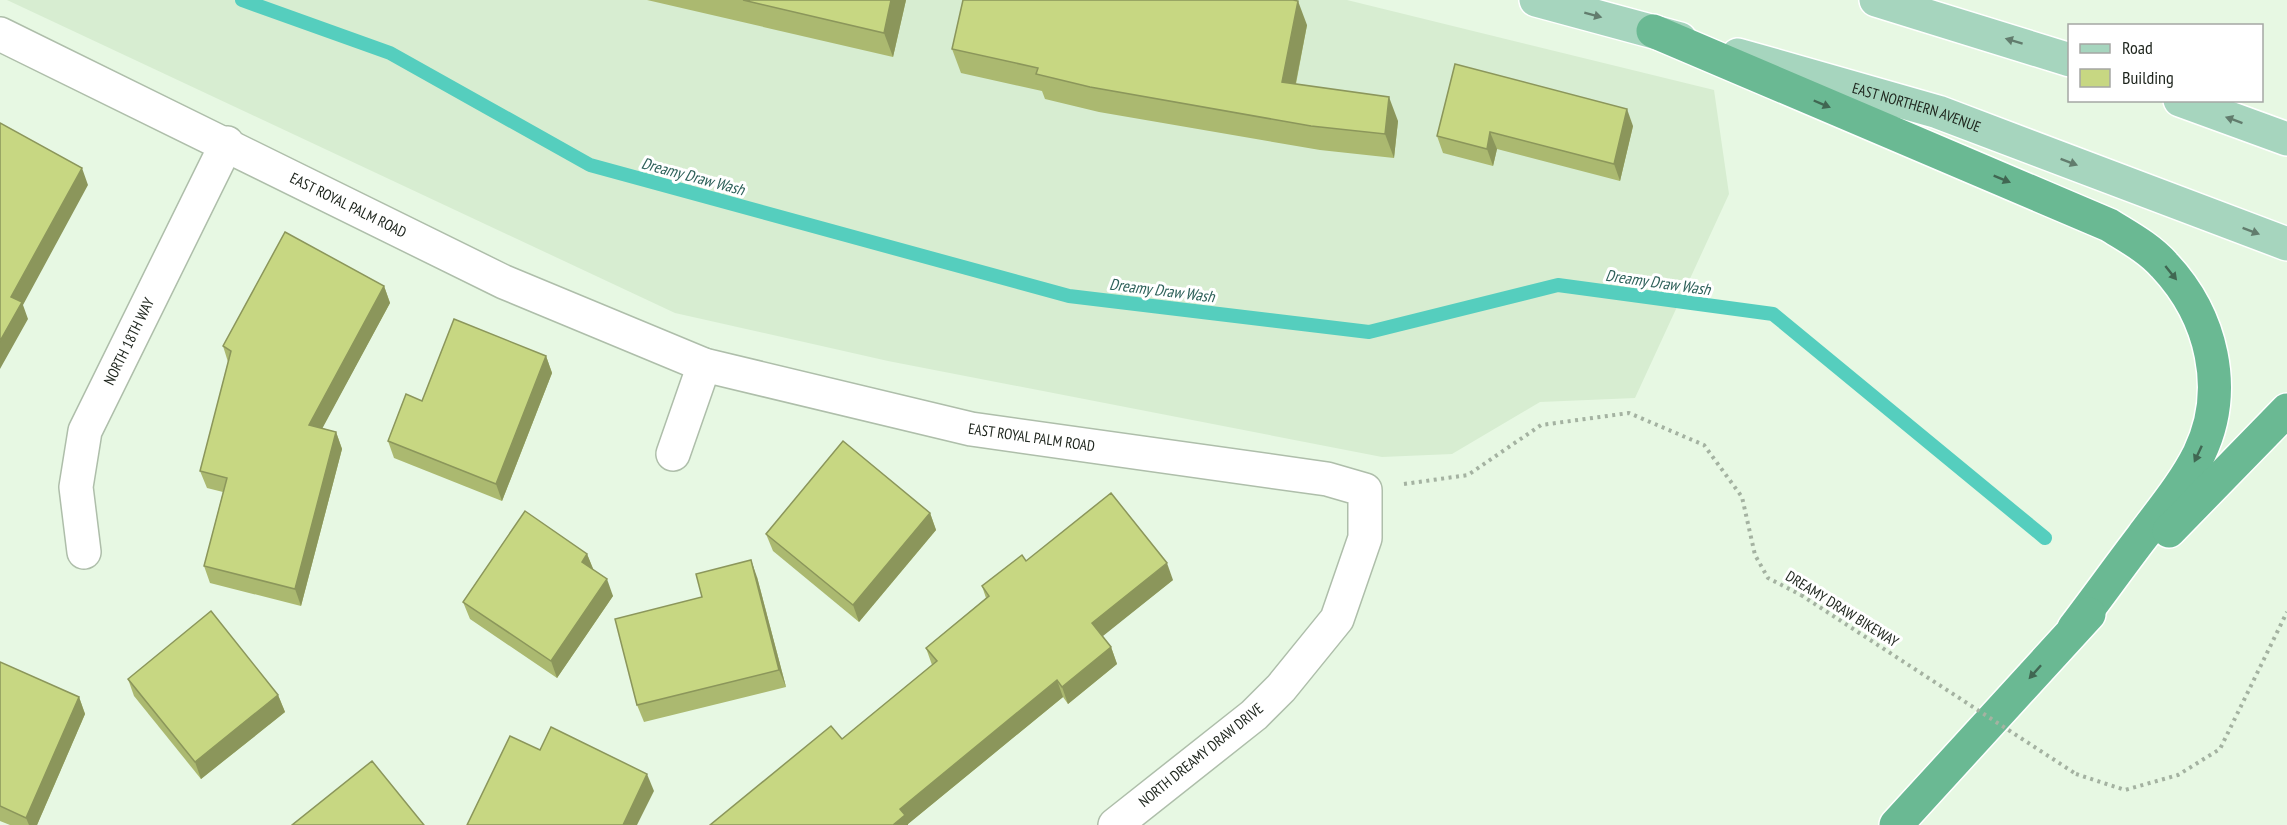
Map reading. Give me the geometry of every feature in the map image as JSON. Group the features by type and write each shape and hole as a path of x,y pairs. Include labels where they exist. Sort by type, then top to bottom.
{"highway":[{"path":"1653,31 2109,225 2138,242 2163,264 2183,287 2200,316 2213,360 2213,408 2208,431 2200,452 2180,487 2074,628"},
{"path":"1896,825 2074,628 2287,410"}],"main road":[{"name":"EAST NORTHERN AVENUE","path":"1536,0 1938,112 2287,244"},
{"path":"1876,0 2068,59"},
{"path":"2185,102 2287,139"}],"street":[{"name":"EAST ROYAL PALM ROAD","path":"0,34 227,143 504,282 704,365 971,429 1327,479 1365,490"},
{"name":"NORTH 18TH WAY","path":"84,552 76,487 86,430 227,143"},
{"path":"673,454 704,365"},
{"name":"NORTH DREAMY DRAW DRIVE","path":"1115,825 1254,715 1281,687 1336,619 1365,538 1365,490"}],"path":[{"name":"DREAMY DRAW BIKEWAY","path":"1365,490 1468,475 1541,425 1629,412 1704,445 1742,497 1755,555 1768,578 1801,595 2076,774 2125,790 2178,775 2220,749 2287,612"}],"shaded area":[{"path":"7,0 1347,0 1714,90 1729,194 1635,398 1540,402 1452,454 1382,457 888,361 675,313"}],"building":[{"path":"743,0 891,0 884,33"},
{"path":"963,0 1298,1 1282,82 1389,97 1385,134 1311,126 1090,87 1036,74 1038,68 952,49"},
{"path":"1455,64 1627,109 1614,164 1490,132 1487,149 1437,136"},
{"path":"0,123 82,168 11,297 22,302 0,341"},
{"path":"285,232 384,286 309,425 336,432 295,589 204,566 227,478 200,471 231,351 223,346"},
{"path":"454,319 546,356 496,484 388,441 406,394 422,401"},
{"path":"843,441 930,513 853,605 766,534"},
{"path":"1111,493 1167,563 1092,623 1111,647 1062,687 1057,680 900,809 905,815 893,825 710,825 831,726 842,739 937,661 926,648 989,596 982,586 1022,555 1026,561"},
{"path":"525,511 587,554 582,562 607,579 551,661 463,602"},
{"path":"751,560 779,670 637,705 615,619 702,597 696,574"},
{"path":"211,611 278,695 195,762 128,679"},
{"path":"0,662 79,697 26,818 0,806"},
{"path":"551,727 647,774 623,825 467,825 510,736 540,750"},
{"path":"372,761 424,825 292,825"}],"waterway":[{"name":"Dreamy Draw Wash","path":"242,0 390,53 590,165 1069,296 1369,332 1558,285 1773,314 2045,538"}]}
